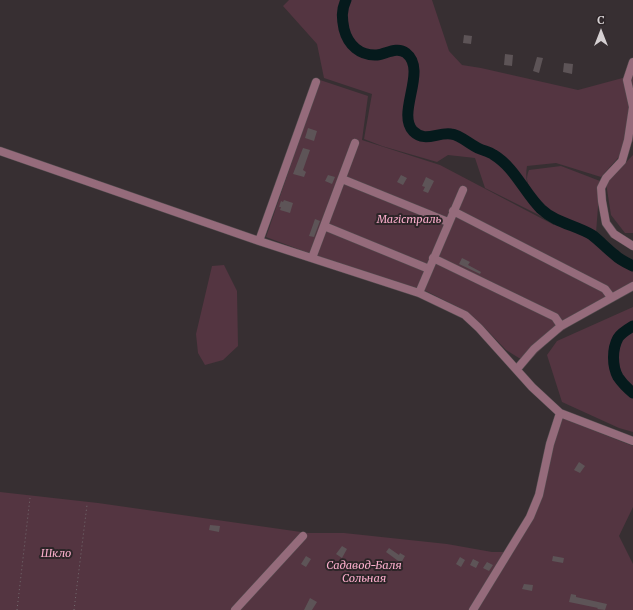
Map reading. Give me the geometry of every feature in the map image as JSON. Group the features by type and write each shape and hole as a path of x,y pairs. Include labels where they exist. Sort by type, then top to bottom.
{"street":[{"path":"633,62 627,80 632,107 628,140 622,161 606,178 601,188 606,222 614,234 633,246"},
{"path":"259,241 316,82"},
{"path":"312,258 355,142"},
{"path":"0,151 259,241 419,293 465,315 479,328 532,387 560,413 633,441"},
{"path":"342,179 448,222"},
{"path":"419,293 462,190"},
{"path":"453,211 605,289 611,297"},
{"path":"324,226 429,269"},
{"path":"433,258 555,317 561,326"},
{"path":"517,370 534,349 561,326 633,286"},
{"path":"473,610 530,517 539,495 550,444 560,413"},
{"path":"235,610 303,536"}],"path":[{"path":"17,610 30,498"},
{"path":"74,610 87,505"}],"green space":[{"path":"289,0 432,0 449,51 462,65 578,90 630,76 633,70 633,141 601,177 556,163 527,166 526,174 529,188 536,200 553,216 553,222 485,188 475,158 448,155 437,162 382,146 364,139 372,94 324,78 317,44 283,6"},
{"name":"Магістраль","path":"320,80 368,96 362,140 440,165 554,225 554,216 538,199 528,184 527,178 529,170 561,166 600,181 596,233 613,250 633,260 633,291 569,327 549,341 531,359 519,358 506,350 483,326 460,308 426,291 322,258 266,237"},
{"path":"633,155 633,233 625,233 611,215 606,183"},
{"path":"224,265 237,291 238,346 223,360 205,365 198,353 196,334 212,266"},
{"path":"633,307 633,432 619,428 562,402 547,355 557,341"},
{"path":"562,418 633,446 633,507 619,536 633,564 633,610 0,610 0,492 98,503 308,533 344,533 447,544 492,552 506,552 529,524"}],"building":[{"path":"464,35 472,36 471,44 463,43"},
{"path":"505,54 513,55 512,66 504,65"},
{"path":"537,57 543,58 539,73 533,71"},
{"path":"564,63 573,64 572,74 563,72"},
{"path":"308,128 317,131 314,141 305,138"},
{"path":"303,148 310,150 303,170 306,172 304,177 293,174"},
{"path":"328,175 335,177 332,184 325,181"},
{"path":"401,175 407,178 403,185 397,182"},
{"path":"426,177 434,181 428,193 423,191 425,187 422,186"},
{"path":"284,200 293,203 290,213 280,210 281,207 279,207 281,201 283,202"},
{"path":"315,219 320,221 314,237 309,236"},
{"path":"462,258 470,262 468,265 481,272 480,274 459,264"},
{"path":"579,462 585,466 580,473 574,470"},
{"path":"210,525 220,526 219,532 209,530"},
{"path":"342,546 347,549 342,558 336,554"},
{"path":"389,548 399,555 400,553 405,556 401,563 386,552"},
{"path":"306,556 311,559 306,567 301,564"},
{"path":"553,556 564,558 563,563 552,561"},
{"path":"460,557 465,560 461,567 456,564"},
{"path":"473,559 479,562 476,568 470,565"},
{"path":"487,562 493,565 489,571 483,568"},
{"path":"524,584 533,585 532,591 522,589"},
{"path":"571,594 576,595 576,597 607,604 605,610 569,602"},
{"path":"310,598 317,602 312,610 304,610"}],"waterway":[{"path":"346,0 342,14 343,22 346,35 352,45 365,54 371,55 399,50 406,53 412,60 414,70 408,114 409,123 413,131 427,137 446,134 455,135 492,154 501,160 514,173 535,202 547,214 559,221 592,235 619,258 633,266"},
{"path":"633,326 618,338 614,358 618,377 633,393"}],"park label":[{"name":"Шкло","path":"56,554"},
{"name":"Садавод-Баля Сольная","path":"364,572"}]}
